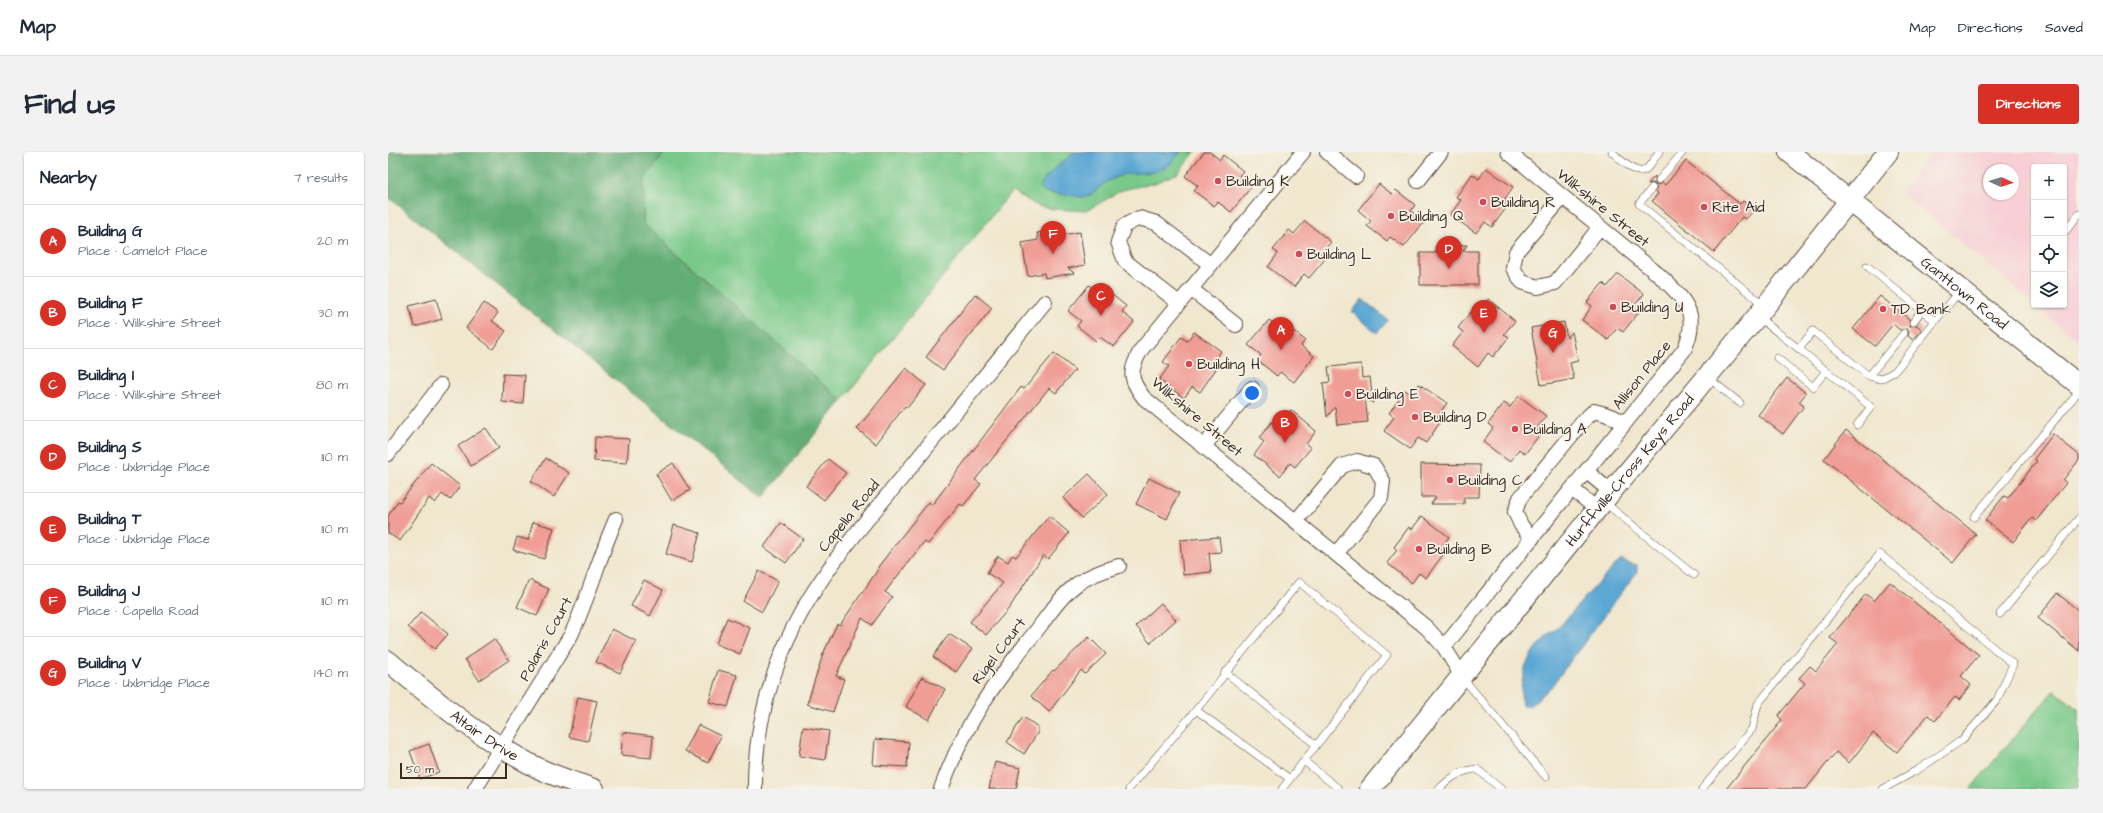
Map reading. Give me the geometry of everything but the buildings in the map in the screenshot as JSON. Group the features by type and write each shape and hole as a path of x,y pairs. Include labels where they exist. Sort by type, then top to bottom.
{"main road":[{"name":"Ganttown Road","path":"1789,152 2079,384"},
{"name":"Hurffville-Cross Keys Road","path":"1370,789 1604,500 1761,311 1888,152"},
{"name":"Altair Drive","path":"388,661 471,726 502,747 556,776 594,789"}],"street":[{"path":"1327,152 1356,176"},
{"path":"1418,181 1441,152"},
{"name":"Wilkshire Street","path":"1508,152 1659,275"},
{"name":"Wilkshire Street","path":"1299,153 1211,265 1141,350 1134,362 1131,373 1135,386 1144,398 1427,628 1444,647 1462,676"},
{"path":"1563,197 1516,252 1513,268 1522,282 1538,287 1556,283 1600,227"},
{"path":"1179,304 1125,261 1118,242 1124,226 1139,218 1156,223 1211,265"},
{"name":"Allison Place","path":"1444,647 1684,350 1690,338 1689,307 1677,292 1659,275"},
{"path":"1191,289 1236,325"},
{"name":"Capella Road","path":"755,789 757,757 764,709 775,672 798,616 838,557 1045,302"},
{"path":"388,454 441,385"},
{"path":"1204,446 1252,388"},
{"path":"1532,539 1521,525 1515,512 1520,498 1585,418 1594,412 1605,414 1626,422"},
{"path":"1296,521 1342,466 1357,461 1374,466 1383,481 1381,498 1336,554"},
{"path":"1586,471 1604,500"},
{"path":"1572,489 1604,500"},
{"name":"Polaris Court","path":"476,789 571,635 584,609 605,544 616,520"},
{"name":"Rigel Court","path":"941,789 965,732 992,687 1065,594 1076,585 1096,573 1119,566"}],"lane":[{"path":"1612,152 1633,169 1640,172 1645,170 1659,152"},
{"path":"1659,180 1683,152"},
{"path":"1652,188 1638,204 1727,275 1799,349 1871,407 1857,425"},
{"path":"2067,229 2079,214"},
{"path":"1867,266 1935,321"},
{"path":"1799,349 1813,331 1869,376 1881,379 1895,371 1962,290"},
{"path":"1913,322 1922,310"},
{"path":"1869,376 1904,333"},
{"path":"1777,358 1813,387 1826,371"},
{"path":"1707,377 1740,403"},
{"path":"1974,517 2079,391"},
{"path":"1604,500 1694,575"},
{"path":"2000,614 2079,518"},
{"path":"1702,789 1752,729 1758,704 1880,554 2014,664 1997,700 1962,740 1919,769 1883,789"},
{"path":"1129,789 1196,710 1225,672 1299,582 1387,655 1282,789"},
{"path":"1225,672 1316,745"},
{"path":"1462,676 1546,777"},
{"path":"1196,710 1290,779"},
{"path":"1304,761 1339,789"},
{"path":"1440,789 1447,781 1465,770 1477,769 1501,789"}],"shaded area":[{"path":"1933,152 2079,152 2079,342 2039,308 2067,308 2067,164 2031,164 2031,301 1901,192"}],"green space":[{"path":"388,152 665,152 644,179 643,224 842,401 763,498 388,197"},
{"path":"665,152 1195,152 1178,173 1155,183 1122,190 1086,211 1052,209 1038,206 1012,191 842,401 643,224 644,179"},
{"path":"2054,690 2079,710 2079,789 1970,789"}],"water":[{"path":"1074,152 1181,152 1167,167 1154,172 1124,174 1106,182 1090,195 1083,197 1043,192 1039,188 1042,182"},
{"path":"1362,299 1388,320 1377,333 1352,312"},
{"path":"1621,559 1627,563 1637,565 1637,572 1551,687 1530,706 1522,706 1522,681 1526,664 1535,649 1561,625"}],"place":[{"name":"Building K","path":"1218,181"},
{"name":"Building R","path":"1483,202"},
{"name":"Rite Aid","path":"1704,207"},
{"name":"Building Q","path":"1391,216"},
{"name":"Building J","path":"1053,254"},
{"name":"Building L","path":"1299,254"},
{"name":"Building S","path":"1449,269"},
{"name":"Building U","path":"1613,307"},
{"name":"TD Bank","path":"1883,309"},
{"name":"Building I","path":"1101,316"},
{"name":"Building T","path":"1484,333"},
{"name":"Building G","path":"1281,350"},
{"name":"Building V","path":"1553,353"},
{"name":"Building H","path":"1189,364"},
{"name":"Building E","path":"1348,394"},
{"name":"Building D","path":"1415,417"},
{"name":"Building A","path":"1515,429"},
{"name":"Building F","path":"1285,443"},
{"name":"Building C","path":"1450,480"},
{"name":"Building B","path":"1419,549"}]}
